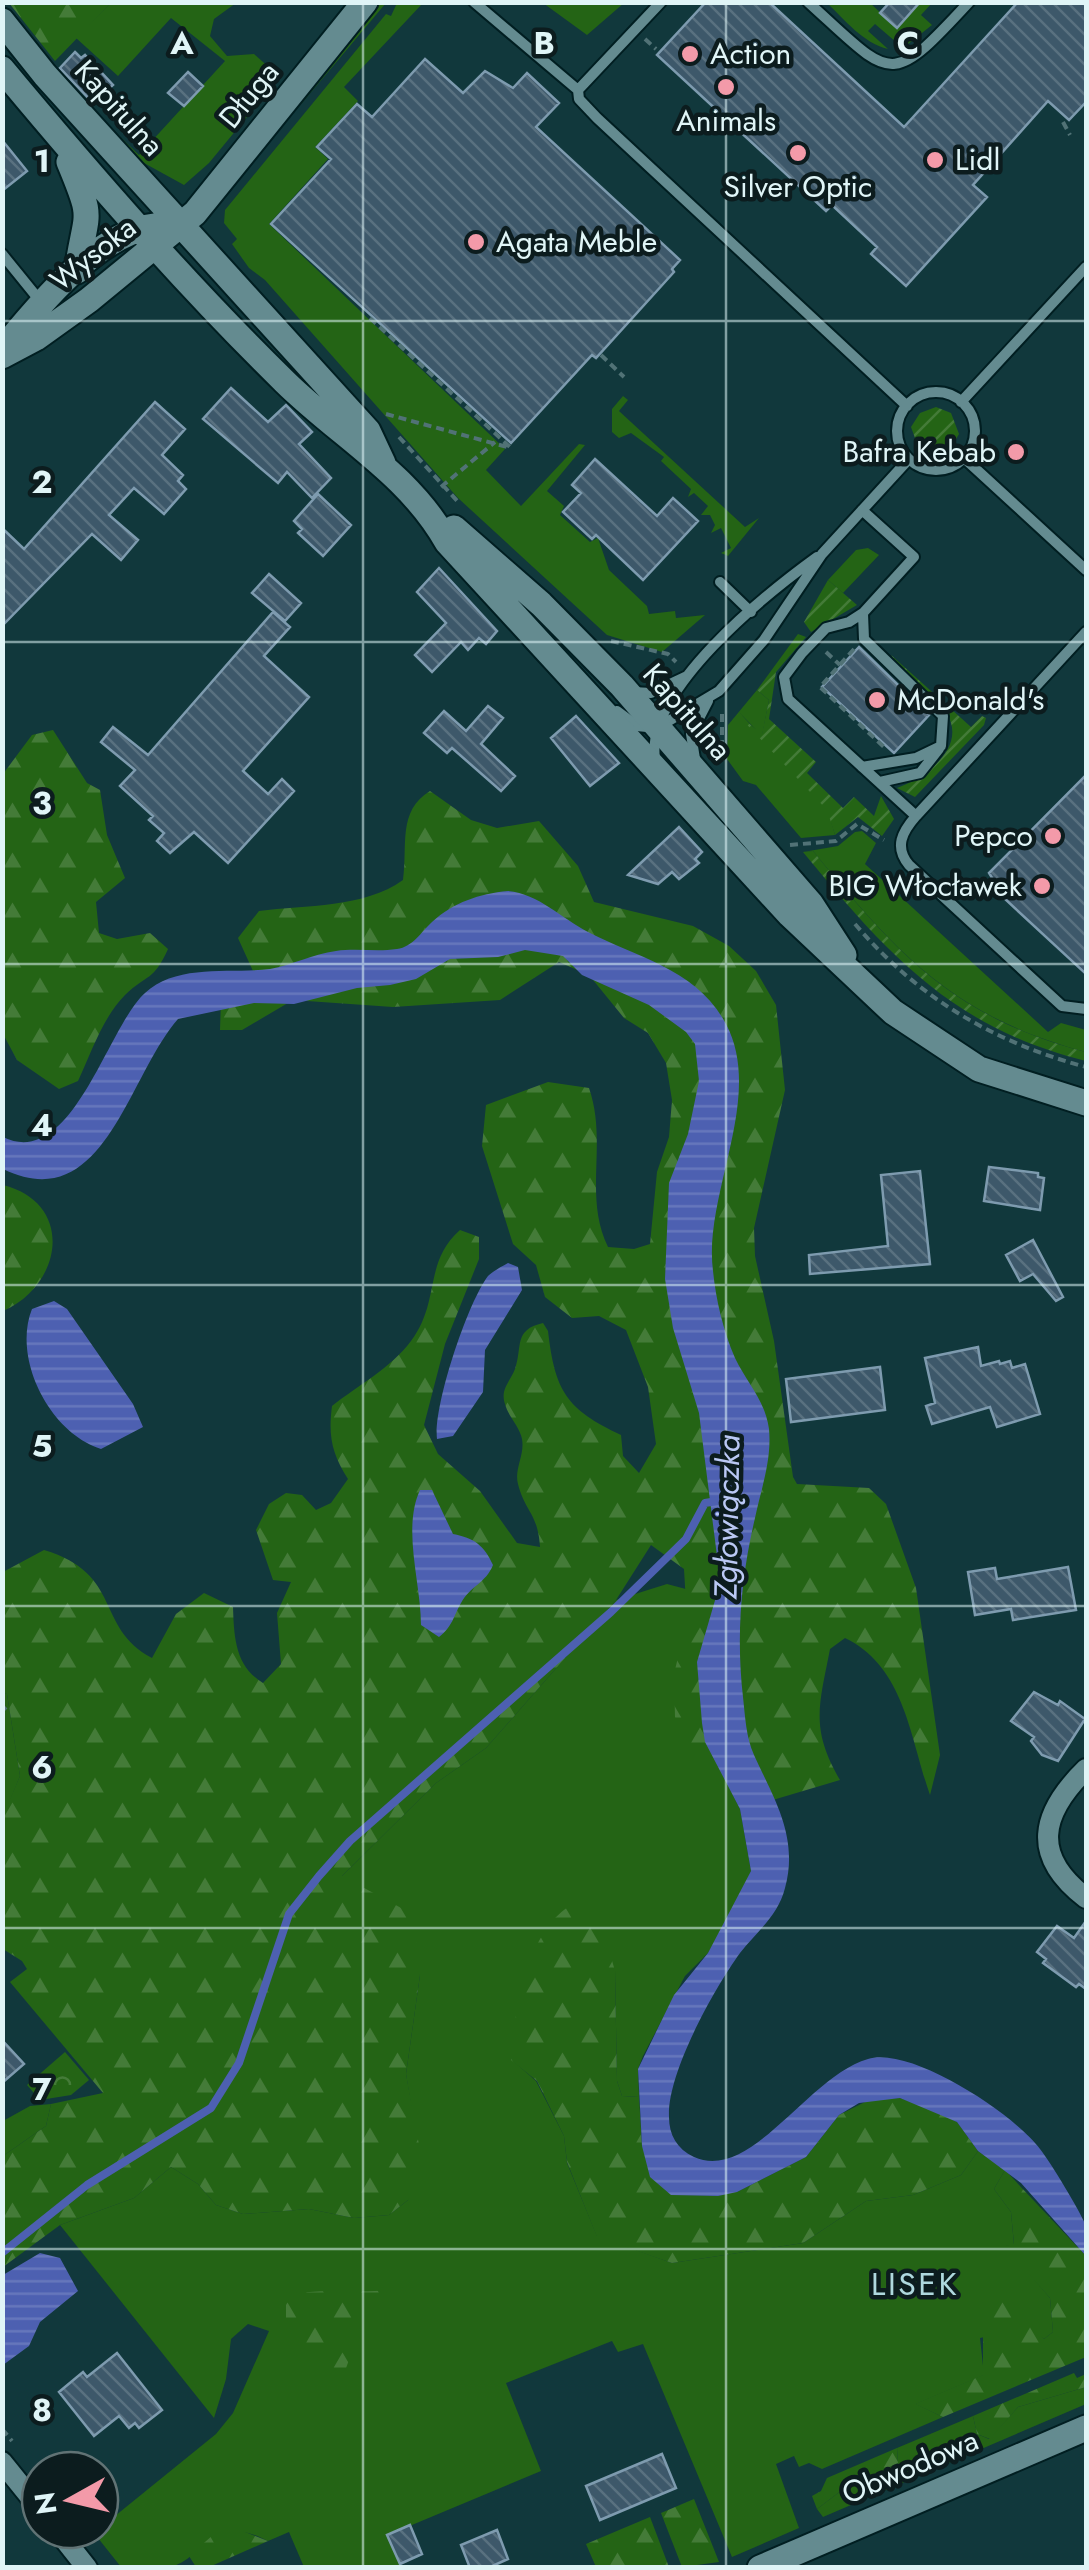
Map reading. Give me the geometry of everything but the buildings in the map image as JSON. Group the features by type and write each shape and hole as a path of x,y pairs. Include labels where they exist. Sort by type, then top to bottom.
{"street":[{"name":"Długa","path":"180,224 205,202 366,2"},
{"name":"Kapitulna","path":"2,21 368,431 384,464"},
{"name":"Kapitulna","path":"2,69 149,237 285,382 352,444 384,464 433,516 447,542 790,915 859,981 932,1042 978,1069 1086,1103"},
{"name":"Kapitulna","path":"57,134 86,198 89,215 77,271"},
{"name":"Wysoka","path":"2,353 42,303 114,240 149,237 180,224"},
{"name":"Wysoka","path":"2,353 36,338 149,237"},
{"name":"Kapitulna","path":"433,516 456,529 541,604 622,686 657,728 719,780 810,904 859,981"},
{"path":"1086,1768 1058,1803 1047,1827 1054,1865 1086,1898"},
{"name":"Obwodowa","path":"760,2568 1086,2428"},
{"path":"2,2462 20,2484"}],"lane":[{"path":"474,2 578,90 579,99 597,118 908,406"},
{"path":"578,90 661,2"},
{"path":"808,2 870,58 890,65 905,63 922,52 969,2"},
{"path":"2,254 42,303"},
{"path":"962,402 1086,266"},
{"path":"934,392 962,402 970,412 975,436 964,458 954,466 931,470 909,459 898,428 908,406 934,392"},
{"path":"964,458 1086,570"},
{"path":"719,780 696,764 691,743 694,724 709,700 764,640 822,554 909,459"},
{"path":"862,510 914,557 863,613 822,632 786,672 783,686 788,699 916,816"},
{"path":"661,774 653,747 657,728 688,675 750,612 822,554"},
{"path":"720,582 750,612"},
{"path":"863,613 860,626 864,639 942,716 940,746 920,773 878,782"},
{"path":"1086,632 916,816 901,840 909,865 1048,992 1071,1010 1086,1009"},
{"path":"622,686 651,694 688,675"},
{"path":"588,694 637,726 657,728 709,700"},
{"path":"862,767 916,758 940,746"}],"path":[{"path":"1063,122 1070,135"},
{"path":"370,318 512,449 381,414 374,416"},
{"path":"601,356 624,377"},
{"path":"381,414 389,424"},
{"path":"397,435 466,510"},
{"path":"437,490 495,442"},
{"path":"605,639 668,654 688,675"},
{"path":"862,767 868,759 887,752 886,748 820,687 864,639"},
{"path":"709,700 724,720 719,780"},
{"path":"803,860 790,845 836,841 858,824 879,840 901,840"},
{"path":"853,922 896,968 950,1010 1003,1039 1086,1067"}],"green space":[{"path":"9,3 111,3 55,61"},
{"path":"111,3 236,3 214,19 210,36 227,56 254,54 272,70 267,80 274,84 209,163 184,185 144,163 109,126 139,155 225,61 171,18 118,76 76,38"},
{"path":"380,3 386,3 217,204"},
{"path":"397,3 423,3 344,87 358,101 315,147 328,159 269,224 505,449 486,470 521,506 579,444 585,445 547,491 564,506 560,515 590,542 598,538 609,570 647,606 649,614 675,611 676,618 705,615 662,652 607,635 458,498 265,280 249,268 232,244 237,239 224,223 225,210 386,14 391,16"},
{"path":"543,3 624,3 587,35"},
{"path":"827,3 870,3 897,28 920,3 932,3 921,15 932,25 903,48 875,24 868,31 888,49 862,36"},
{"path":"623,396 628,400 619,411 745,527 759,518 728,556 721,553 731,548 721,528 711,533 715,525 710,515 701,515 708,506 694,493 688,497 691,489 661,461 664,457 631,433 619,438 612,432 612,409"},
{"path":"936,407 951,413 959,434 950,449 934,455 919,449 911,427 920,413"},
{"path":"868,548 879,555 843,593 828,580 856,550"},
{"path":"828,580 857,605 811,632 804,622"},
{"path":"798,634 806,637 776,672 769,719 816,762 807,773 843,808 854,797 874,816 881,796 894,819 882,836 858,817 835,835 827,810 737,714 762,734 769,700 757,690"},
{"path":"891,655 971,727 982,716 986,718 984,725 915,797 897,788 940,760 952,738 952,725 940,704"},
{"path":"757,690 769,700 762,736 739,712 828,810 835,835 801,838 756,785 743,781 727,759 728,725"},
{"path":"53,730 87,783 100,790 107,835 125,878 96,902 99,933 117,939 150,933 168,949 154,972 125,995 110,1014 78,1081 59,1089 17,1060 2,1032 3,774 32,735"},
{"path":"430,791 471,820 497,828 539,821 578,866 594,902 693,926 729,946 756,971 776,1005 785,1090 754,1228 755,1256 774,1341 793,1477 797,1484 869,1488 886,1504 916,1588 940,1755 930,1795 893,1685 865,1651 845,1638 830,1649 820,1716 824,1746 840,1780 766,1802 686,1745 675,1717 674,1674 687,1620 684,1569 651,1545 616,1600 486,1748 436,1783 342,1876 403,1909 415,1933 420,1975 406,2074 424,2172 408,2200 389,2215 354,2218 309,2209 243,2214 216,2205 198,2184 171,2167 134,2198 60,2225 3,2267 3,2156 46,2126 51,2104 103,2093 10,1982 27,1969 3,1949 2,1818 20,1776 7,1694 3,1693 3,1572 44,1550 69,1560 98,1587 122,1631 152,1658 176,1614 204,1593 233,1607 241,1659 263,1683 281,1664 277,1613 291,1582 273,1580 256,1530 269,1504 286,1493 302,1495 316,1510 331,1503 348,1479 332,1444 332,1406 384,1368 411,1341 426,1311 441,1256 460,1230 479,1237 479,1259 445,1344 424,1425 438,1454 480,1491 517,1543 540,1547 537,1527 518,1484 522,1439 504,1399 527,1330 543,1323 566,1396 587,1416 621,1435 623,1456 639,1473 656,1444 648,1387 626,1330 599,1316 572,1318 545,1297 536,1265 513,1244 482,1146 486,1105 548,1082 589,1088 596,1129 597,1208 608,1247 634,1249 650,1244 657,1172 669,1137 672,1100 666,1063 648,1033 624,1018 589,975 559,962 500,1000 393,1007 293,1000 242,1030 220,1030 221,1000 253,971 238,938 259,911 353,901 403,880 408,819"},
{"path":"862,831 876,843 865,864 1048,1032 1061,1023 1086,1030 1086,1052 1040,1038 964,1000 901,951 813,851 803,852 838,846"},
{"path":"813,851 872,921 931,977 999,1020 1086,1052 1086,1061 998,1029 926,982 864,923 803,852"},
{"path":"3,1185 26,1195 42,1209 50,1226 52,1245 38,1283 23,1299 3,1311"},
{"path":"667,1584 716,1597 713,1755 740,1809 751,1871 738,1903 708,1953 685,1976 643,2056 638,2069 639,2097 622,2096 617,2081 615,1971 511,2059 536,2081 564,2136 567,2163 597,2236 672,2263 803,2243 866,2201 913,2195 961,2175 978,2151 1005,2170 994,2189 1011,2212 1014,2245 1006,2246 1050,2298 1053,2332 1044,2339 1029,2328 980,2338 984,2375 916,2404 943,2417 822,2469 809,2463 799,2467 794,2456 776,2464 799,2528 732,2557 643,2344 618,2352 612,2341 506,2383 541,2471 388,2535 401,2567 304,2567 289,2532 268,2541 233,2531 220,2533 170,2567 121,2567 108,2550 120,2550 120,2512 216,2434 233,2413 269,2331 248,2324 231,2339 226,2379 214,2418 60,2225 134,2198 171,2167 198,2184 216,2205 243,2214 309,2209 354,2218 389,2215 408,2200 412,2111 406,2074 420,1975 341,1877 436,1783 486,1748 616,1600"},
{"path":"3,1693 7,1694 20,1776 3,1818"},
{"path":"576,1902 603,1929 615,1971 617,2081 622,2096 639,2097 642,2146 737,2192 806,2157 839,2115 869,2100 900,2098 957,2122 978,2151 961,2175 913,2195 866,2201 803,2243 672,2263 597,2237 567,2162 564,2136 537,2081 511,2060 520,1994 535,1950 545,1930"},
{"path":"65,2052 89,2080 71,2095 40,2100 27,2085"},
{"path":"51,2104 46,2126 3,2156 3,2121 30,2106"},
{"path":"1005,2170 1086,2256 1086,2357 943,2417 915,2404 983,2375 983,2300 999,2297 1044,2339 1053,2332 1050,2298 1004,2246 1014,2244 1011,2212 994,2189"},
{"path":"386,2290 387,2301 360,2329 345,2371 330,2381 306,2367 298,2341 286,2330 286,2299 305,2293"},
{"path":"1074,2373 1077,2378 1086,2374 1086,2387 1018,2407 990,2439 977,2434 973,2416"},
{"path":"1086,2387 1086,2404 823,2517 817,2509 846,2487 898,2463 897,2448 973,2416 977,2434 989,2439 1018,2407"},
{"path":"897,2448 898,2463 846,2487 817,2509 812,2496 821,2491 827,2478"},
{"path":"694,2499 719,2562 682,2567 661,2513"},
{"path":"650,2517 669,2567 596,2567 586,2544"},
{"path":"221,2528 235,2528 268,2541 209,2567 196,2567 189,2556"}],"water":[{"name":"Zgłowiączka","path":"508,891 540,902 588,932 683,978 714,1005 736,1053 736,1114 716,1210 713,1271 727,1337 764,1409 769,1429 767,1463 743,1584 741,1674 749,1741 787,1835 789,1869 777,1907 729,1969 684,2055 670,2099 672,2135 694,2157 715,2161 737,2155 846,2069 868,2059 909,2063 985,2102 1040,2149 1083,2219 1086,2256 1021,2183 978,2151 957,2122 900,2098 859,2103 839,2115 806,2157 737,2192 718,2196 671,2195 650,2177 642,2146 638,2069 674,1995 708,1953 751,1871 740,1809 705,1742 702,1723 697,1662 716,1597 719,1572 699,1413 673,1328 665,1279 669,1183 688,1134 699,1081 695,1044 686,1032 649,1005 582,975 563,956 525,950 498,957 450,959 416,979 390,985 357,988 294,1004 254,1003 178,1019 109,1134 89,1158 66,1174 37,1179 3,1169 3,1137 27,1142 49,1134 86,1090 131,1010 158,984 188,974 270,969 336,951 403,948 458,904"},
{"path":"508,1263 518,1267 522,1290 485,1350 483,1392 453,1436 437,1439 440,1403 471,1308 488,1276"},
{"path":"54,1301 67,1309 133,1404 143,1427 101,1449 83,1440 51,1411 32,1371 27,1329 32,1309"},
{"path":"420,1490 432,1490 453,1534 478,1544 493,1565 465,1597 439,1637 421,1625 412,1539"},
{"path":"40,2253 60,2258 78,2291 40,2322 29,2346 3,2365 3,2275"}],"waterway":[{"name":"Zgłowiączka","path":"2,2253 87,2185 211,2108 239,2063 289,1914 319,1876 350,1841 611,1612 686,1539 705,1503 717,1501"}],"place":[{"name":"Action","path":"690,54"},
{"name":"Animals","path":"726,87"},
{"name":"Silver Optic","path":"798,153"},
{"name":"Lidl","path":"935,160"},
{"name":"Agata Meble","path":"476,242"},
{"name":"Bafra Kebab","path":"1016,452"},
{"name":"McDonald's","path":"877,700"},
{"name":"Pepco","path":"1053,836"},
{"name":"BIG Włocławek","path":"1042,886"}],"district":[{"name":"LISEK","path":"915,2284"}]}
